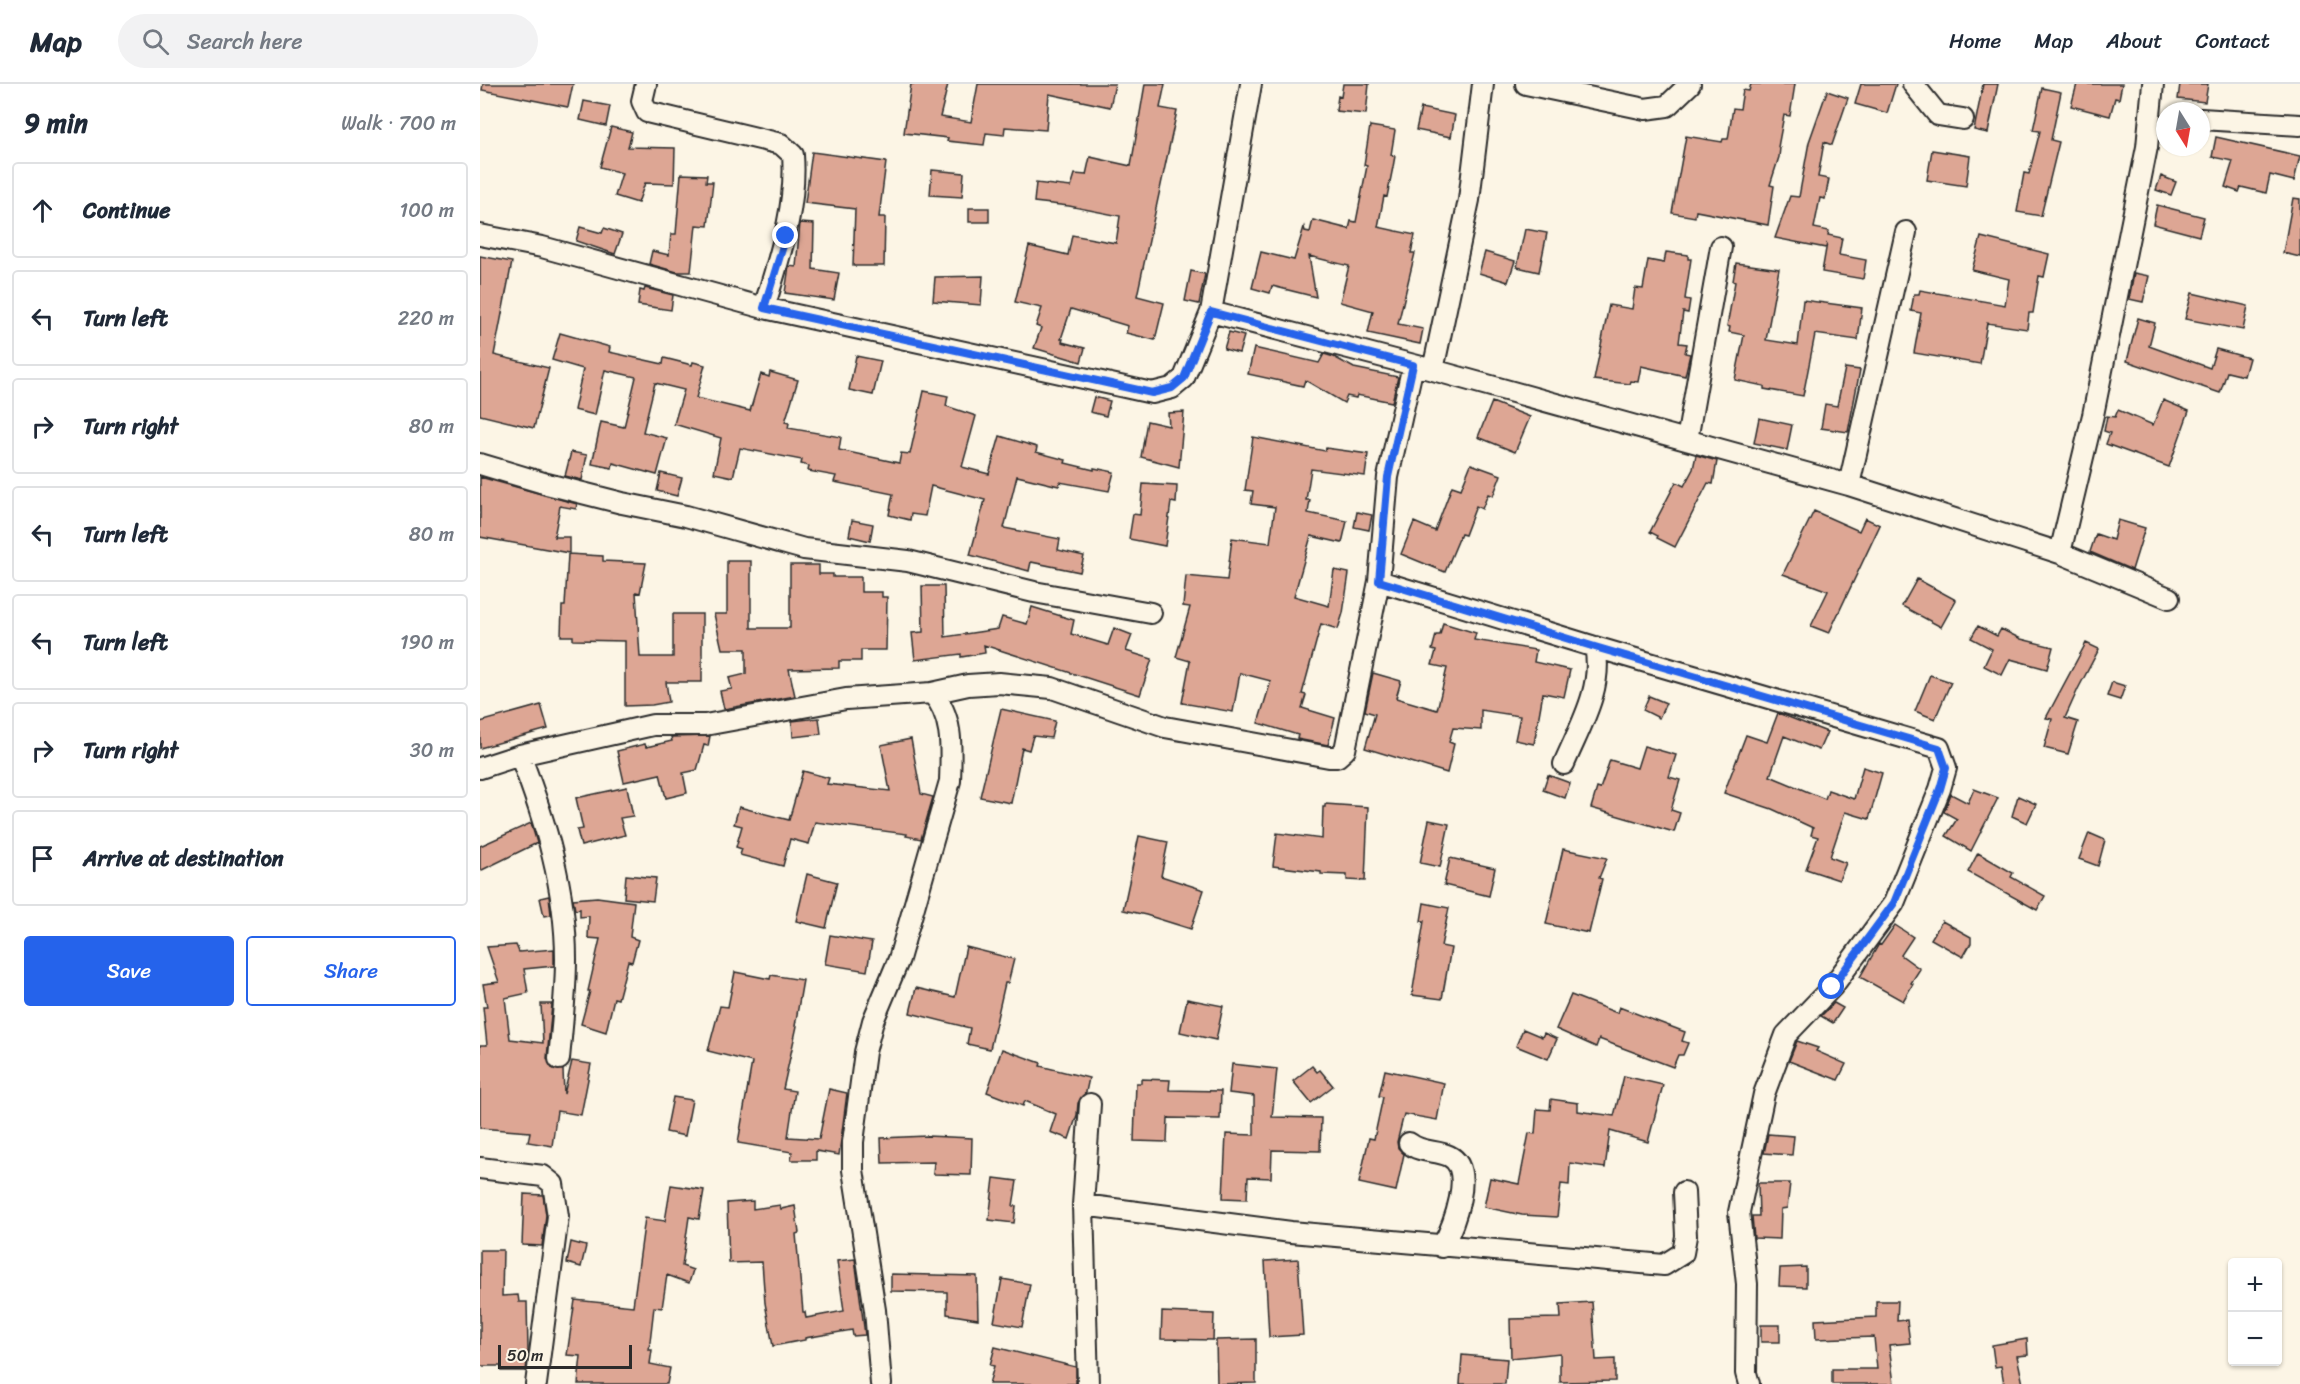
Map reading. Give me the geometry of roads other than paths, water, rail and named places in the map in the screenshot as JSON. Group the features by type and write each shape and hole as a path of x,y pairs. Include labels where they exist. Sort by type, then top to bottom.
{"street":[{"path":"646,84 642,101 647,112 781,144 793,155 795,177 786,236 764,308"},
{"path":"480,235 542,247 764,308 1152,393 1172,388 1184,378 1211,312 1251,84"},
{"path":"1433,370 1468,200 1483,84"},
{"path":"1526,84 1645,109 1667,106 1690,84"},
{"path":"1913,84 1938,115 1963,119"},
{"path":"2153,84 2156,104"},
{"path":"2210,120 2300,125"},
{"path":"2060,553 2093,415 2147,147 2156,122"},
{"path":"1849,485 1906,232"},
{"path":"1687,440 1721,247"},
{"path":"1211,312 1433,370 1849,485 2060,553 2169,598"},
{"path":"480,768 520,755 653,725 705,725 846,699 932,693 968,685 999,683 1052,688 1165,727 1329,758 1338,757 1345,750 1379,581 1388,477 1413,365"},
{"path":"480,464 547,484 686,516 804,549 908,561 1034,592 1151,613"},
{"path":"1379,581 1939,748 1946,768 1940,789 1894,903 1832,987 1786,1035 1764,1094 1739,1212 1748,1284 1746,1373 1749,1384"},
{"path":"1564,764 1595,688 1599,663 1595,647"},
{"path":"881,1384 875,1310 853,1170 853,1142 865,1052 873,1021 899,959 950,781 951,754 948,722 945,710 932,693"},
{"path":"520,755 545,827 559,881 566,960 560,1059"},
{"path":"1088,1384 1083,1204 1090,1104"},
{"path":"1409,1143 1416,1149 1450,1156 1459,1164 1463,1176 1451,1231 1442,1247"},
{"path":"480,1168 543,1176 553,1184 558,1216 536,1384"},
{"path":"1083,1204 1291,1232 1664,1265 1683,1253 1686,1236 1684,1192"}]}
